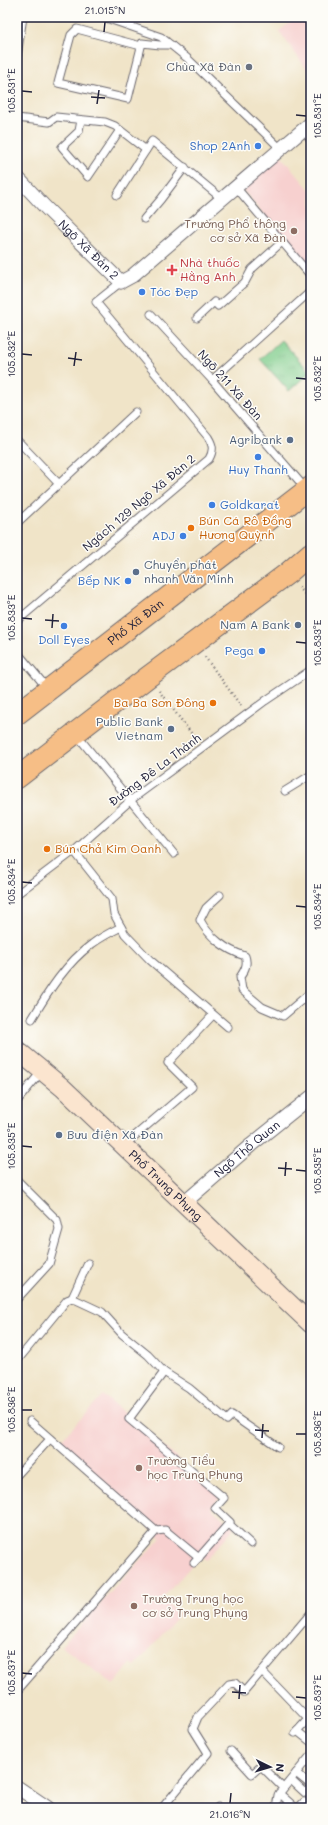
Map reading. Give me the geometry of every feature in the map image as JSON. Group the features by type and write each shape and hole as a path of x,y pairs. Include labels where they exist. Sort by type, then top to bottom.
{"main road":[{"name":"Phố Xã Đàn","path":"17,714 309,488"},
{"path":"17,778 311,553"}],"street":[{"name":"Ngõ Xã Đàn 2","path":"17,177 45,207 121,282 132,276 235,186 307,126"},
{"name":"Phố Trung Phụng","path":"17,1050 63,1088 311,1324"},
{"name":"Ngõ Thổ Quan","path":"184,1203 311,1096"},
{"path":"17,1788 48,1808"}],"lane":[{"path":"17,56 23,17"},
{"path":"102,17 161,37 187,58 280,148"},
{"path":"141,46 77,29 71,35 58,83 128,99 143,42 160,46 171,45"},
{"path":"17,118 50,122 56,117 105,122 115,126 146,150"},
{"path":"81,120 79,131 62,147 88,177 120,130"},
{"path":"307,126 311,140"},
{"path":"117,195 152,141 221,198"},
{"path":"144,219 162,199 185,167"},
{"path":"235,186 311,276"},
{"path":"197,318 214,302 218,306 245,282 252,269 282,242"},
{"name":"Ngách 129 Ngõ Xã Đàn 2","path":"17,621 209,459 212,453 212,442 96,302 121,282"},
{"path":"212,380 311,291"},
{"name":"Ngõ 211 Xã Đàn","path":"151,314 309,488"},
{"path":"17,523 136,412"},
{"path":"17,440 59,484"},
{"path":"17,652 48,690"},
{"name":"Đường Đê La Thành","path":"17,894 74,851 131,800 311,670"},
{"path":"76,734 174,854"},
{"path":"285,791 311,775"},
{"path":"74,851 112,899 114,914 125,934 150,960 228,1027"},
{"path":"220,895 206,908 200,920 206,932 223,945 245,956 247,961 245,970 240,977 242,990 262,1007 283,1016 311,992"},
{"path":"32,1019 48,992 69,966 91,944 121,926"},
{"path":"123,1146 192,1087 168,1063 213,1015"},
{"path":"17,1101 42,1071"},
{"path":"17,1180 59,1224 59,1229 49,1264 17,1299"},
{"path":"18,1356 67,1300 72,1298 88,1263"},
{"path":"72,1298 102,1312 164,1372 189,1388 227,1420 232,1414 278,1447"},
{"path":"164,1372 129,1419 224,1498 215,1508 230,1522 229,1524 252,1544"},
{"path":"30,1421 156,1531"},
{"path":"17,1475 50,1439"},
{"path":"17,1691 156,1531 165,1530 197,1561 229,1524"},
{"path":"162,1808 208,1753 193,1729 198,1718 229,1684 235,1683 244,1692 310,1616"},
{"path":"262,1671 308,1719 296,1732 311,1742"},
{"path":"231,1751 252,1774 262,1766 281,1791 297,1808 304,1802"},
{"path":"276,1808 281,1791 310,1759"},
{"path":"291,1780 305,1792 311,1786 296,1773"}],"path":[{"path":"195,643 247,715"},
{"path":"148,677 202,748"}],"shaded area":[{"path":"298,17 311,17 311,75 279,31"},
{"name":"Trường Phổ thông cơ sở Xã Đàn","path":"279,154 311,191 311,270 241,188"},
{"path":"103,1395 221,1495 211,1508 234,1528 206,1560 200,1556 162,1599 180,1614 135,1666 131,1663 114,1685 61,1646 161,1538 60,1441"}],"green space":[{"path":"281,340 310,372 289,391 260,359"}],"place":[{"name":"Chùa Xã Đàn","path":"249,67"},
{"name":"Shop 2Anh","path":"258,146"},
{"name":"Trường Phổ thông cơ sở Xã Đàn","path":"294,231"},
{"name":"Nhà thuốc Hằng Anh","path":"172,270"},
{"name":"Tóc Đẹp","path":"142,292"},
{"name":"Agribank","path":"290,440"},
{"name":"Huy Thanh","path":"258,457"},
{"name":"Goldkarat","path":"212,505"},
{"name":"Bún Cá Rô Đồng Hương Quỳnh","path":"191,528"},
{"name":"ADJ","path":"183,536"},
{"name":"Chuyển phát nhanh Văn Minh","path":"136,572"},
{"name":"Bếp NK","path":"128,581"},
{"name":"Nam A Bank","path":"298,625"},
{"name":"Doll Eyes","path":"64,626"},
{"name":"Pega","path":"262,651"},
{"name":"Ba Ba Sơn Đông","path":"213,703"},
{"name":"Public Bank Vietnam","path":"171,729"},
{"name":"Bún Chả Kim Oanh","path":"47,849"},
{"name":"Bưu điện Xã Đàn","path":"59,1135"},
{"name":"Trường Tiểu học Trung Phụng","path":"139,1468"},
{"name":"Trường Trung học cơ sở Trung Phụng","path":"134,1606"}]}
